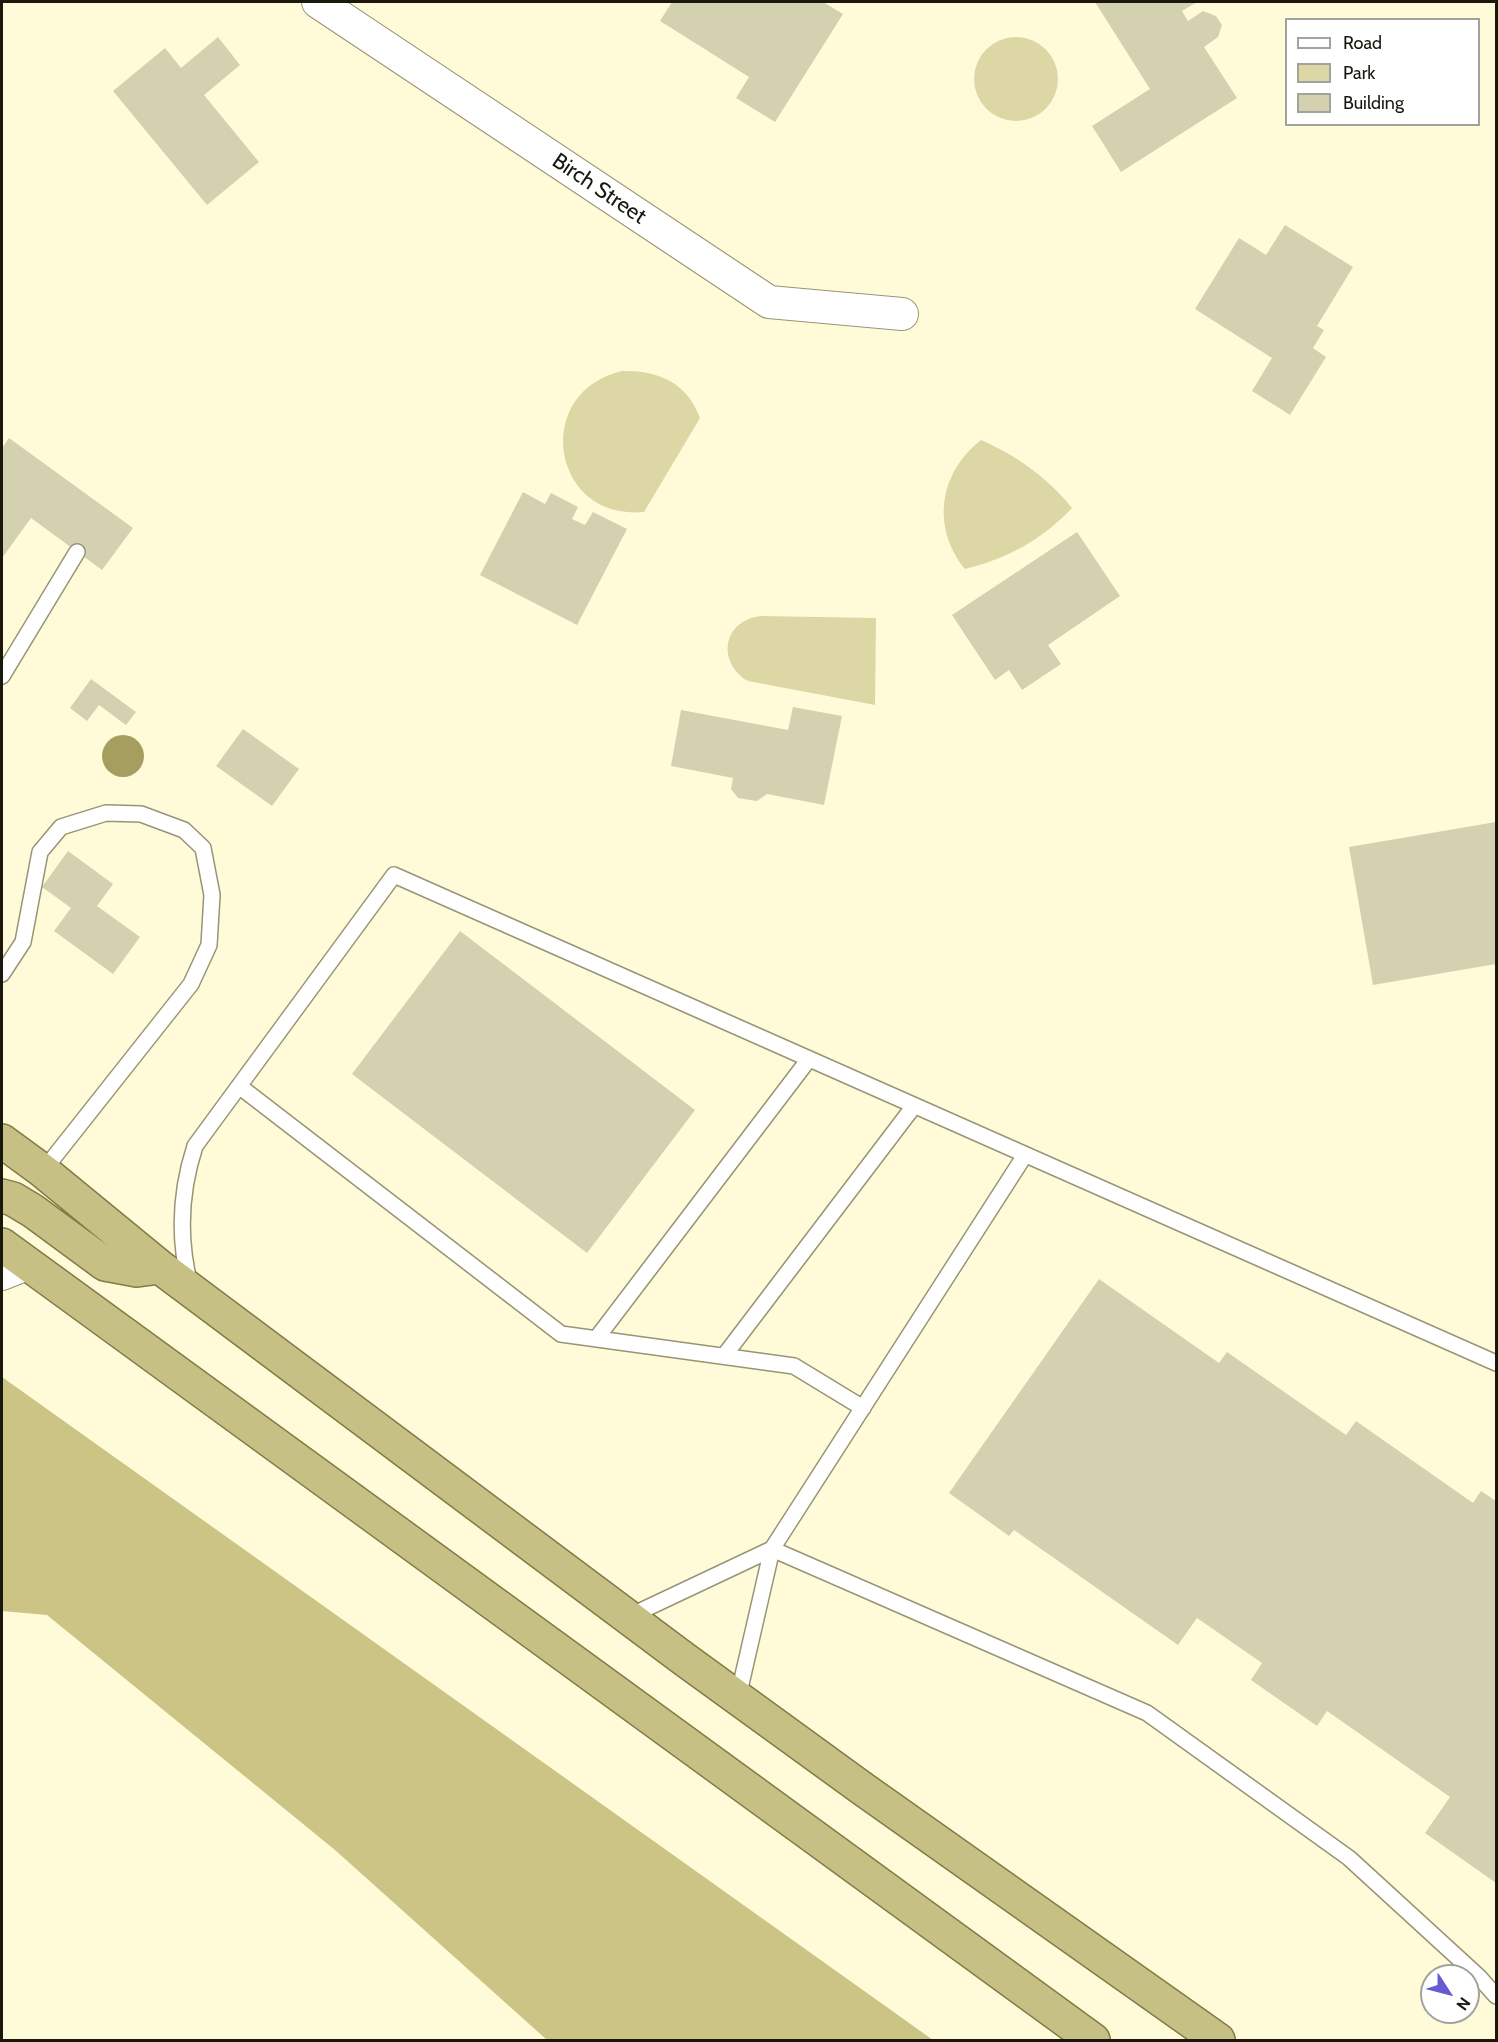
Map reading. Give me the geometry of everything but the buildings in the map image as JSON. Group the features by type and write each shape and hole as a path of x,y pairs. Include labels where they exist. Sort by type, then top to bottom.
{"highway":[{"path":"2,1141 44,1172 160,1267 628,1617 863,1790 1218,2040"},
{"path":"2,1196 13,1199 33,1211 105,1264 137,1270 160,1267"},
{"path":"2,1245 14,1269 1094,2040"}],"street":[{"name":"Birch Street","path":"318,2 769,302 902,314"}],"lane":[{"path":"2,675 77,552"},
{"path":"2,974 23,942 40,852 61,827 106,813 141,814 184,830 203,848 212,895 209,945 190,984 44,1172"},
{"path":"192,1291 182,1237 185,1182 195,1146 394,875 1497,1363"},
{"path":"596,1339 809,1059"},
{"path":"238,1086 561,1334 794,1366 863,1408"},
{"path":"724,1356 914,1106"},
{"path":"738,1697 772,1550 1025,1155"},
{"path":"628,1617 772,1550 1147,1713 1349,1858 1497,1996"}],"green space":[{"path":"1016,37 1032,40 1046,49 1055,63 1058,79 1055,95 1046,109 1032,118 1016,121 1000,118 986,109 977,95 974,79 977,63 986,49 1000,40"},
{"path":"622,371 659,376 679,387 687,395 700,418 644,512 613,509 589,497 572,477 564,453 564,427 574,403 593,383"},
{"path":"981,440 1031,468 1072,508 1049,529 1023,546 995,560 965,569 954,553 947,536 944,518 945,501 956,468"},
{"path":"761,616 876,618 875,705 748,681 731,663 728,643 738,625 748,619"}],"shaded area":[{"path":"123,735 138,741 144,756 138,771 123,777 108,771 102,756 108,741"},
{"path":"2,1377 933,2040 547,2040 335,1850 47,1615 2,1611"}]}
